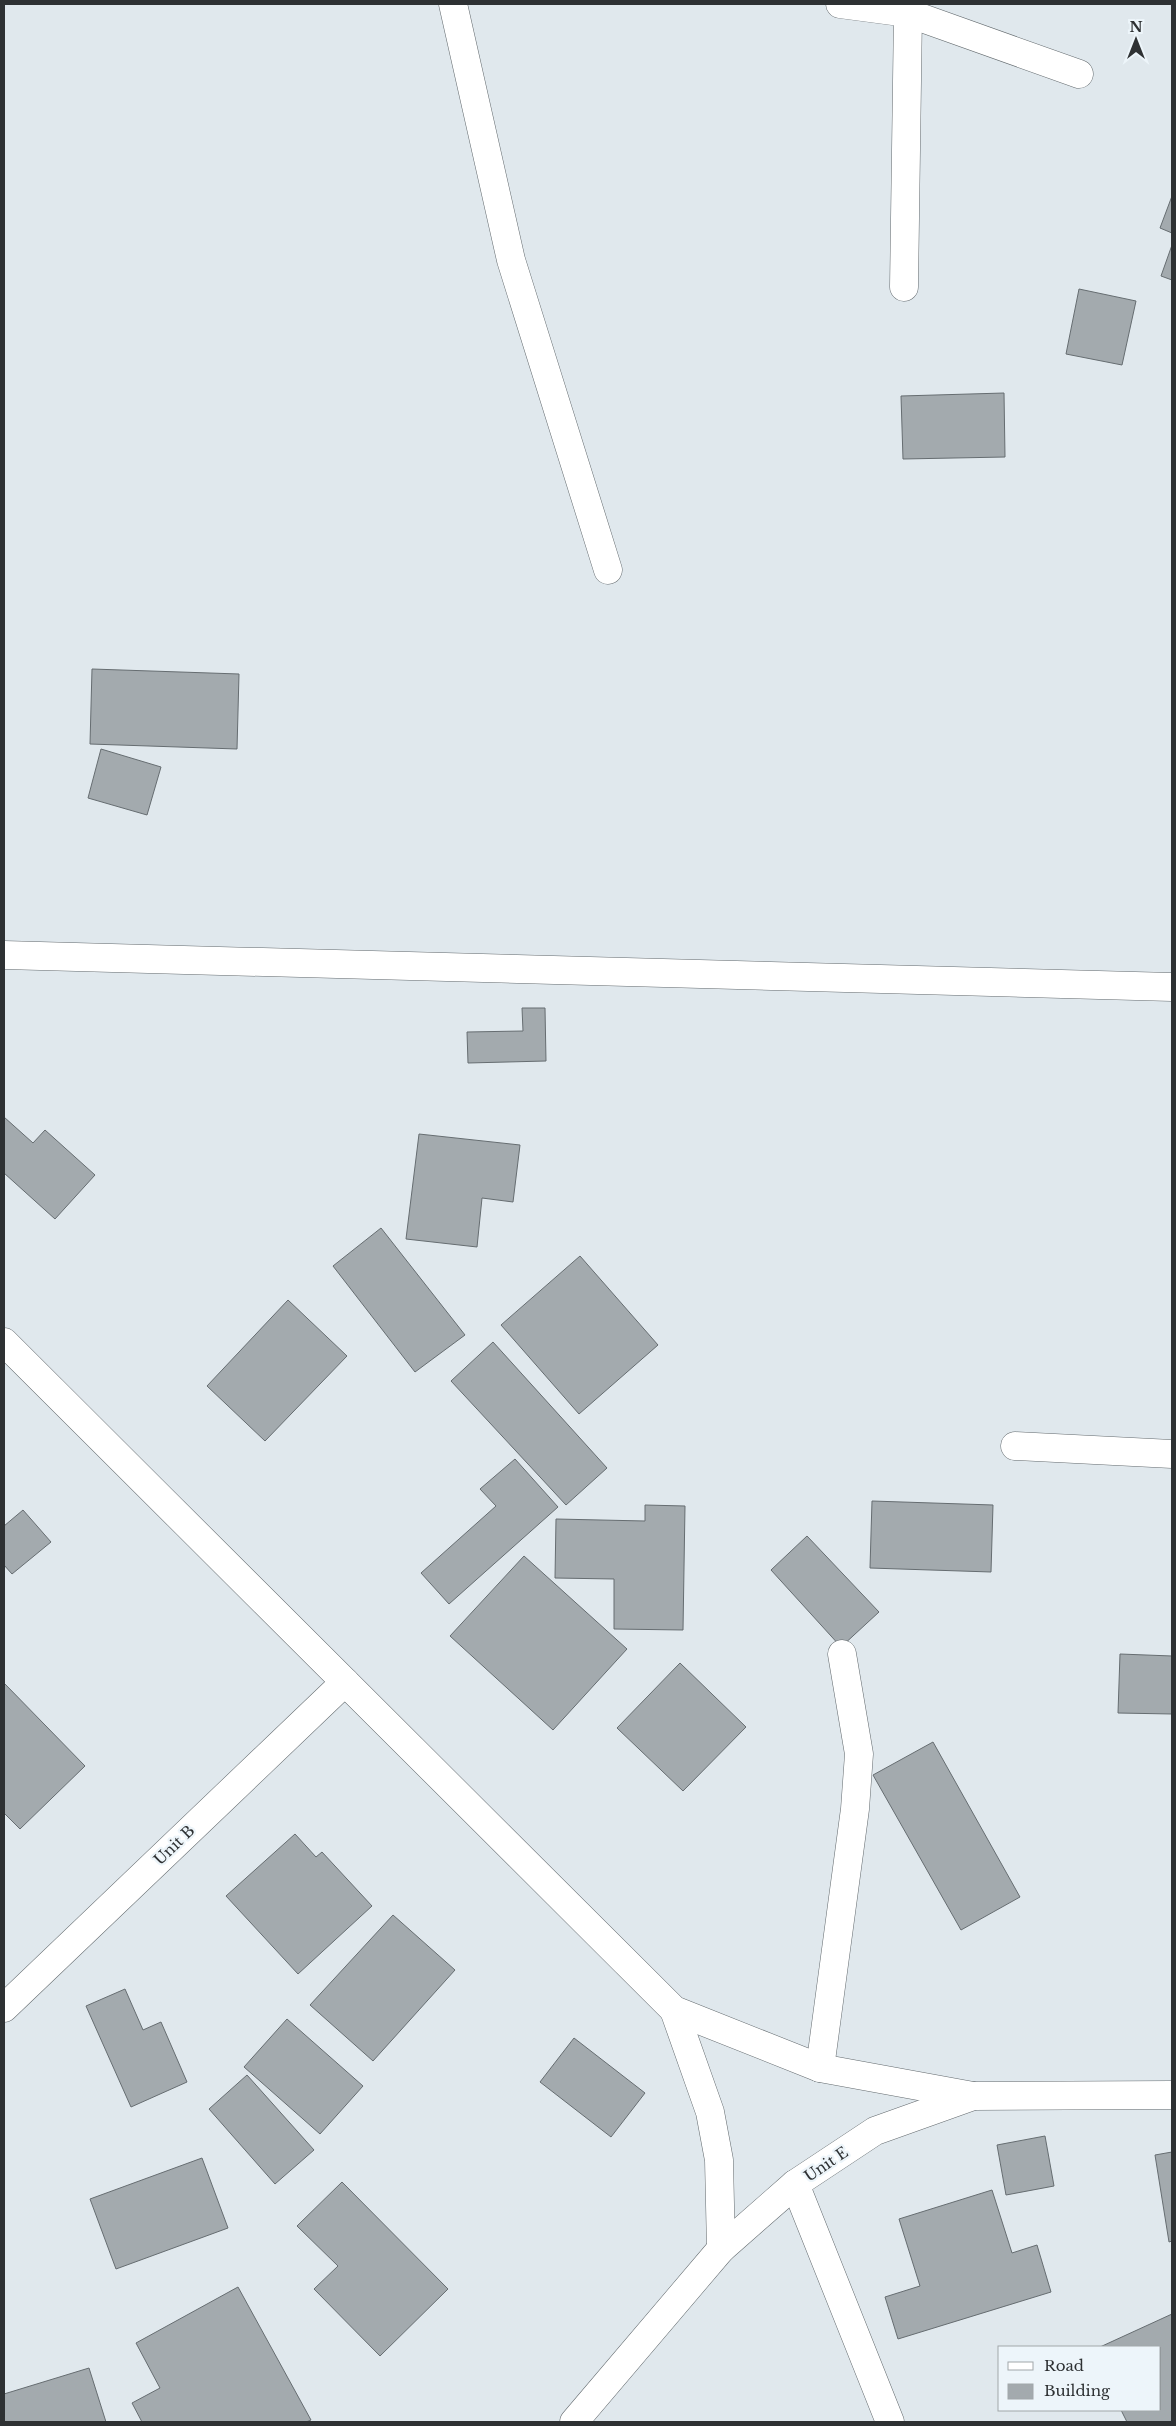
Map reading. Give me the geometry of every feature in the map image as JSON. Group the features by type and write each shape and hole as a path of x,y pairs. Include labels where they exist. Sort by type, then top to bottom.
{"street":[{"path":"453,4 511,260 608,570"},
{"path":"840,4 908,13 1079,74"},
{"path":"904,287 908,13"},
{"path":"4,955 1172,987"},
{"path":"4,1342 674,2010 820,2068 973,2096"},
{"path":"1016,1446 1172,1454"},
{"path":"820,2068 855,1809 859,1754 842,1654"},
{"name":"Unit B","path":"4,2008 345,1682"},
{"path":"674,2010 710,2112 719,2160 721,2249"},
{"name":"Unit E","path":"574,2422 721,2249 795,2184 875,2131 973,2096 1172,2095"},
{"path":"795,2184 890,2422"}],"building":[{"path":"1172,196 1172,233 1160,228"},
{"path":"1172,245 1172,280 1161,276"},
{"path":"1079,289 1136,301 1122,365 1066,354"},
{"path":"1004,393 1005,457 903,459 901,396"},
{"path":"92,669 239,674 237,749 90,744"},
{"path":"101,749 161,767 147,815 88,798"},
{"path":"522,1008 545,1008 546,1061 468,1063 467,1032 523,1031"},
{"path":"4,1117 33,1143 45,1130 95,1175 55,1219 4,1173"},
{"path":"419,1134 520,1145 513,1202 482,1198 477,1247 406,1239"},
{"path":"381,1228 465,1335 415,1372 333,1266"},
{"path":"580,1256 658,1345 579,1414 501,1325"},
{"path":"288,1300 347,1356 265,1441 207,1386"},
{"path":"493,1342 607,1468 566,1505 451,1381"},
{"path":"515,1459 558,1507 449,1604 421,1573 496,1506 480,1489"},
{"path":"872,1501 993,1505 991,1572 870,1568"},
{"path":"645,1505 685,1506 683,1630 614,1629 614,1579 555,1578 556,1519 645,1521"},
{"path":"23,1510 51,1542 12,1574 4,1565 4,1526"},
{"path":"807,1536 879,1612 841,1647 771,1570"},
{"path":"524,1556 627,1649 553,1730 450,1636"},
{"path":"1120,1654 1172,1656 1172,1714 1118,1713"},
{"path":"680,1663 746,1727 683,1791 617,1728"},
{"path":"4,1683 85,1766 20,1829 4,1813"},
{"path":"933,1742 1020,1897 961,1930 873,1775"},
{"path":"295,1834 316,1857 322,1852 372,1906 298,1974 226,1896"},
{"path":"393,1915 455,1970 373,2061 310,2005"},
{"path":"125,1989 143,2030 161,2022 187,2082 131,2107 86,2006"},
{"path":"287,2019 363,2086 320,2134 244,2067"},
{"path":"574,2038 645,2093 611,2137 540,2082"},
{"path":"247,2075 314,2150 275,2184 209,2109"},
{"path":"1045,2136 1054,2186 1006,2195 997,2145"},
{"path":"1172,2152 1172,2241 1169,2242 1155,2155"},
{"path":"202,2158 228,2228 116,2269 90,2199"},
{"path":"342,2182 448,2289 380,2356 314,2289 338,2266 297,2226"},
{"path":"992,2190 1012,2253 1037,2245 1051,2292 898,2339 885,2297 920,2286 899,2219"},
{"path":"238,2287 311,2420 306,2422 142,2422 132,2403 160,2388 136,2343"},
{"path":"1172,2314 1172,2422 1127,2422 1122,2411 1161,2411 1161,2346 1102,2346"},
{"path":"89,2368 106,2422 4,2422 4,2394"}]}
